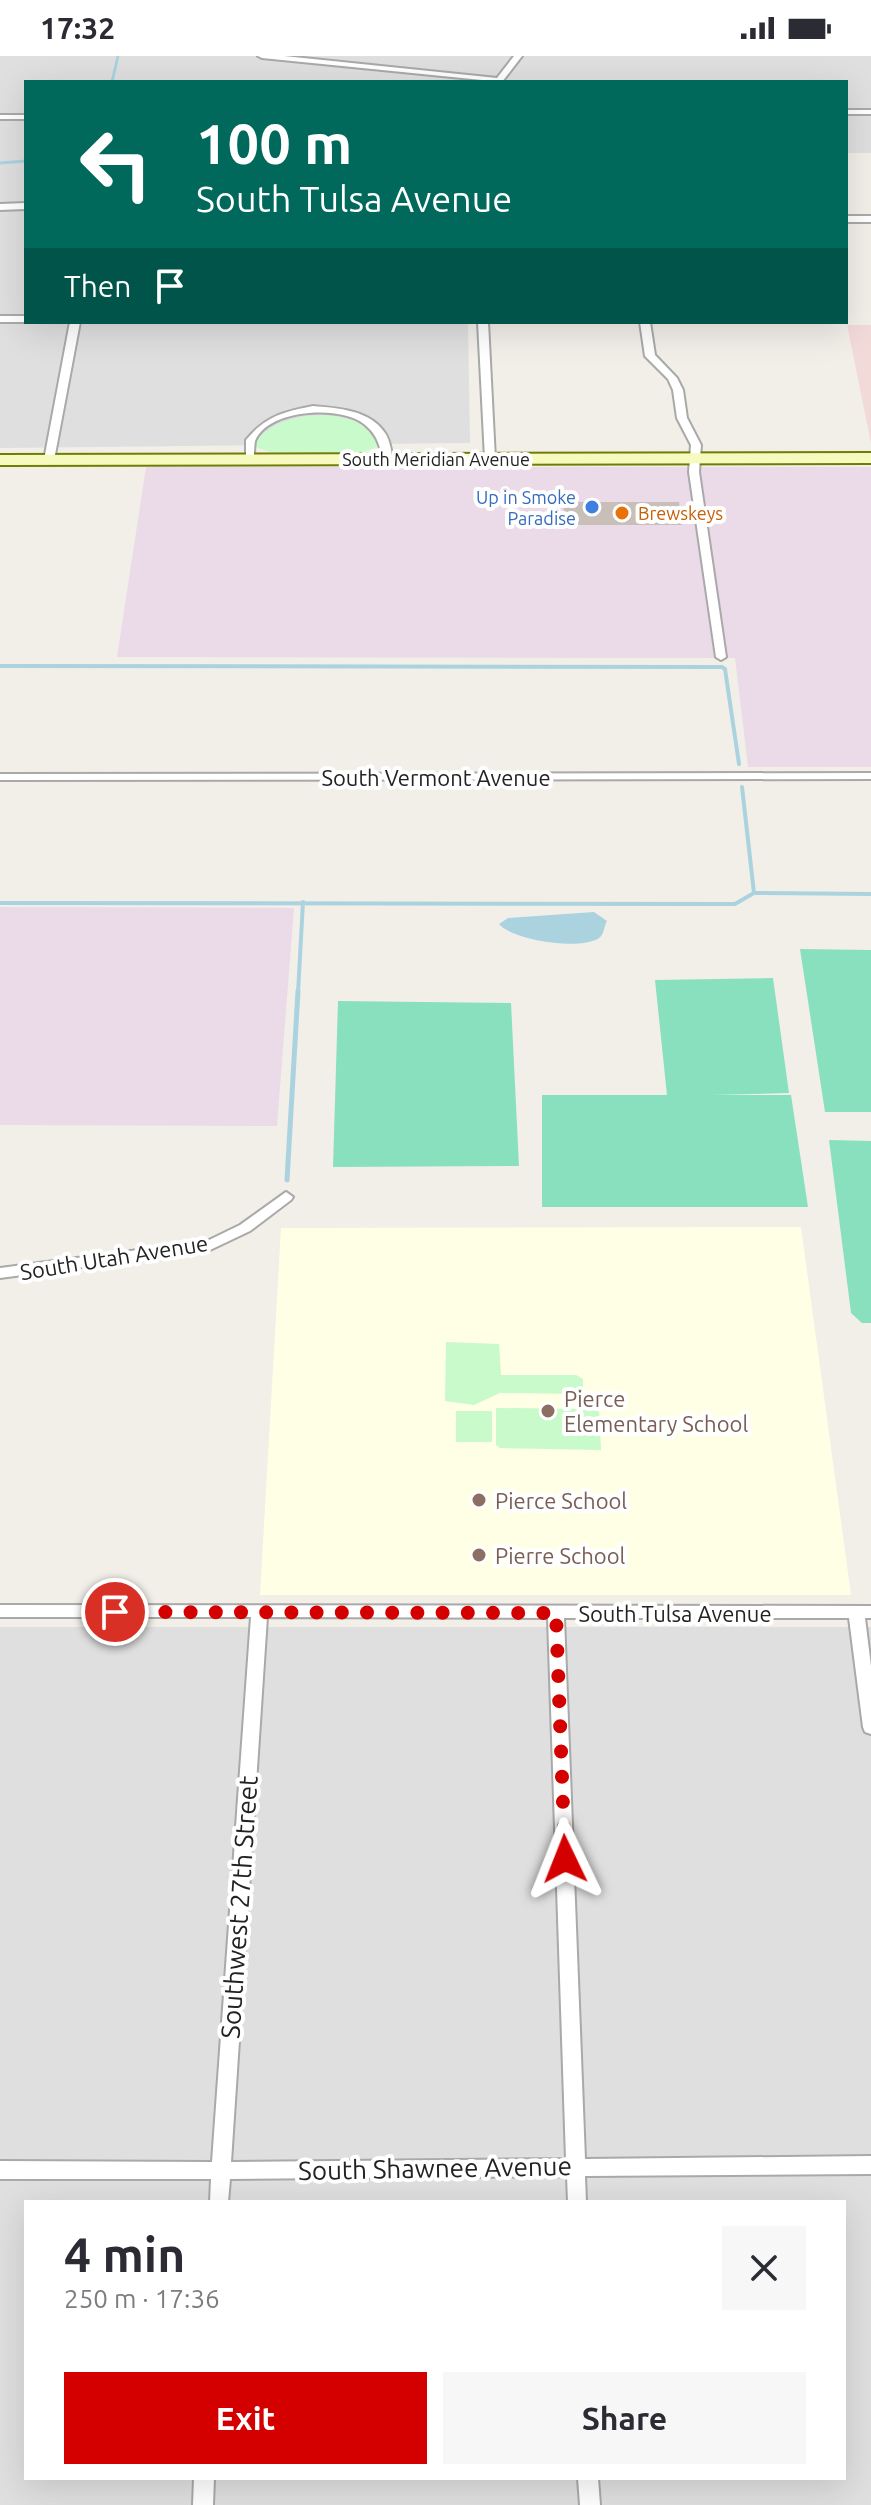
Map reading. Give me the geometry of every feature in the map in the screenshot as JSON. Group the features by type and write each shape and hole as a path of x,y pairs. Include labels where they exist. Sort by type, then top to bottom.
{"main road":[{"name":"South Meridian Avenue","path":"0,460 871,458"}],"street":[{"path":"262,56 481,80"},
{"path":"500,80 518,56"},
{"path":"848,112 871,112"},
{"path":"0,117 24,117"},
{"path":"0,207 24,206"},
{"path":"848,219 871,219"},
{"path":"0,319 24,319"},
{"path":"49,460 75,324"},
{"path":"483,324 490,459"},
{"path":"645,324 650,356 672,378 678,390 682,418 696,445 694,472 721,657"},
{"path":"249,460 248,446 257,428 277,416 311,410 364,417 378,426 386,441 388,459"},
{"name":"South Vermont Avenue","path":"0,777 871,776"},
{"name":"South Utah Avenue","path":"0,1273 210,1245 286,1204"},
{"name":"South Tulsa Avenue","path":"0,1611 863,1612"},
{"path":"863,1612 871,1727"},
{"name":"Southwest 27th Street","path":"219,2200 259,1613"},
{"path":"556,1613 577,2200"},
{"name":"South Shawnee Avenue","path":"0,2170 871,2165"},
{"path":"203,2505 204,2480"},
{"path":"588,2480 590,2505"}],"shaded area":[{"path":"0,56 871,56 871,153 848,153 848,80 24,80 24,324 468,324 470,443 0,448"},
{"path":"847,325 871,325 871,443"},
{"path":"146,467 871,467 871,767 748,767 735,658 117,657"},
{"path":"0,907 294,908 277,1126 0,1125"},
{"name":"Pierce Elementary School","path":"801,1227 851,1595 260,1595 281,1228"},
{"path":"0,1627 871,1627 871,2505 0,2505"}],"green space":[{"path":"325,415 349,419 362,425 380,440 379,446 364,452 270,452 256,447 255,442 278,424 296,418"},
{"path":"800,949 871,950 871,1112 825,1112"},
{"path":"773,978 789,1093 711,1095 791,1095 808,1207 542,1207 542,1095 667,1095 655,980"},
{"path":"338,1001 511,1003 519,1166 333,1167"},
{"path":"829,1140 871,1141 871,1323 862,1323 851,1313"},
{"path":"446,1342 499,1344 501,1375 576,1375 583,1379 583,1390 579,1394 500,1393 474,1405 445,1401"},
{"path":"496,1408 599,1409 601,1450 500,1448 496,1445"},
{"path":"456,1411 492,1411 492,1442 456,1442"}],"water":[{"path":"594,912 607,921 602,935 578,944 532,939 506,930 499,924 508,918"}],"building":[{"name":"Brewskeys","path":"563,502 679,502 682,525 565,525"}],"waterway":[{"path":"112,80 118,56"},
{"path":"0,163 24,161"},
{"path":"0,666 722,667 725,669 739,764"},
{"path":"742,787 754,893"},
{"path":"303,903 735,904 754,893"},
{"path":"754,893 871,894"},
{"path":"0,903 303,903"},
{"path":"298,993 303,903"},
{"path":"287,1180 298,991"}],"place":[{"name":"Up in Smoke Paradise","path":"592,507"},
{"name":"Brewskeys","path":"622,513"},
{"name":"Pierce Elementary School","path":"548,1411"},
{"name":"Pierce School","path":"479,1500"},
{"name":"Pierre School","path":"479,1555"}],"route":[{"path":"115,1612 556,1613 565,1859"}]}
